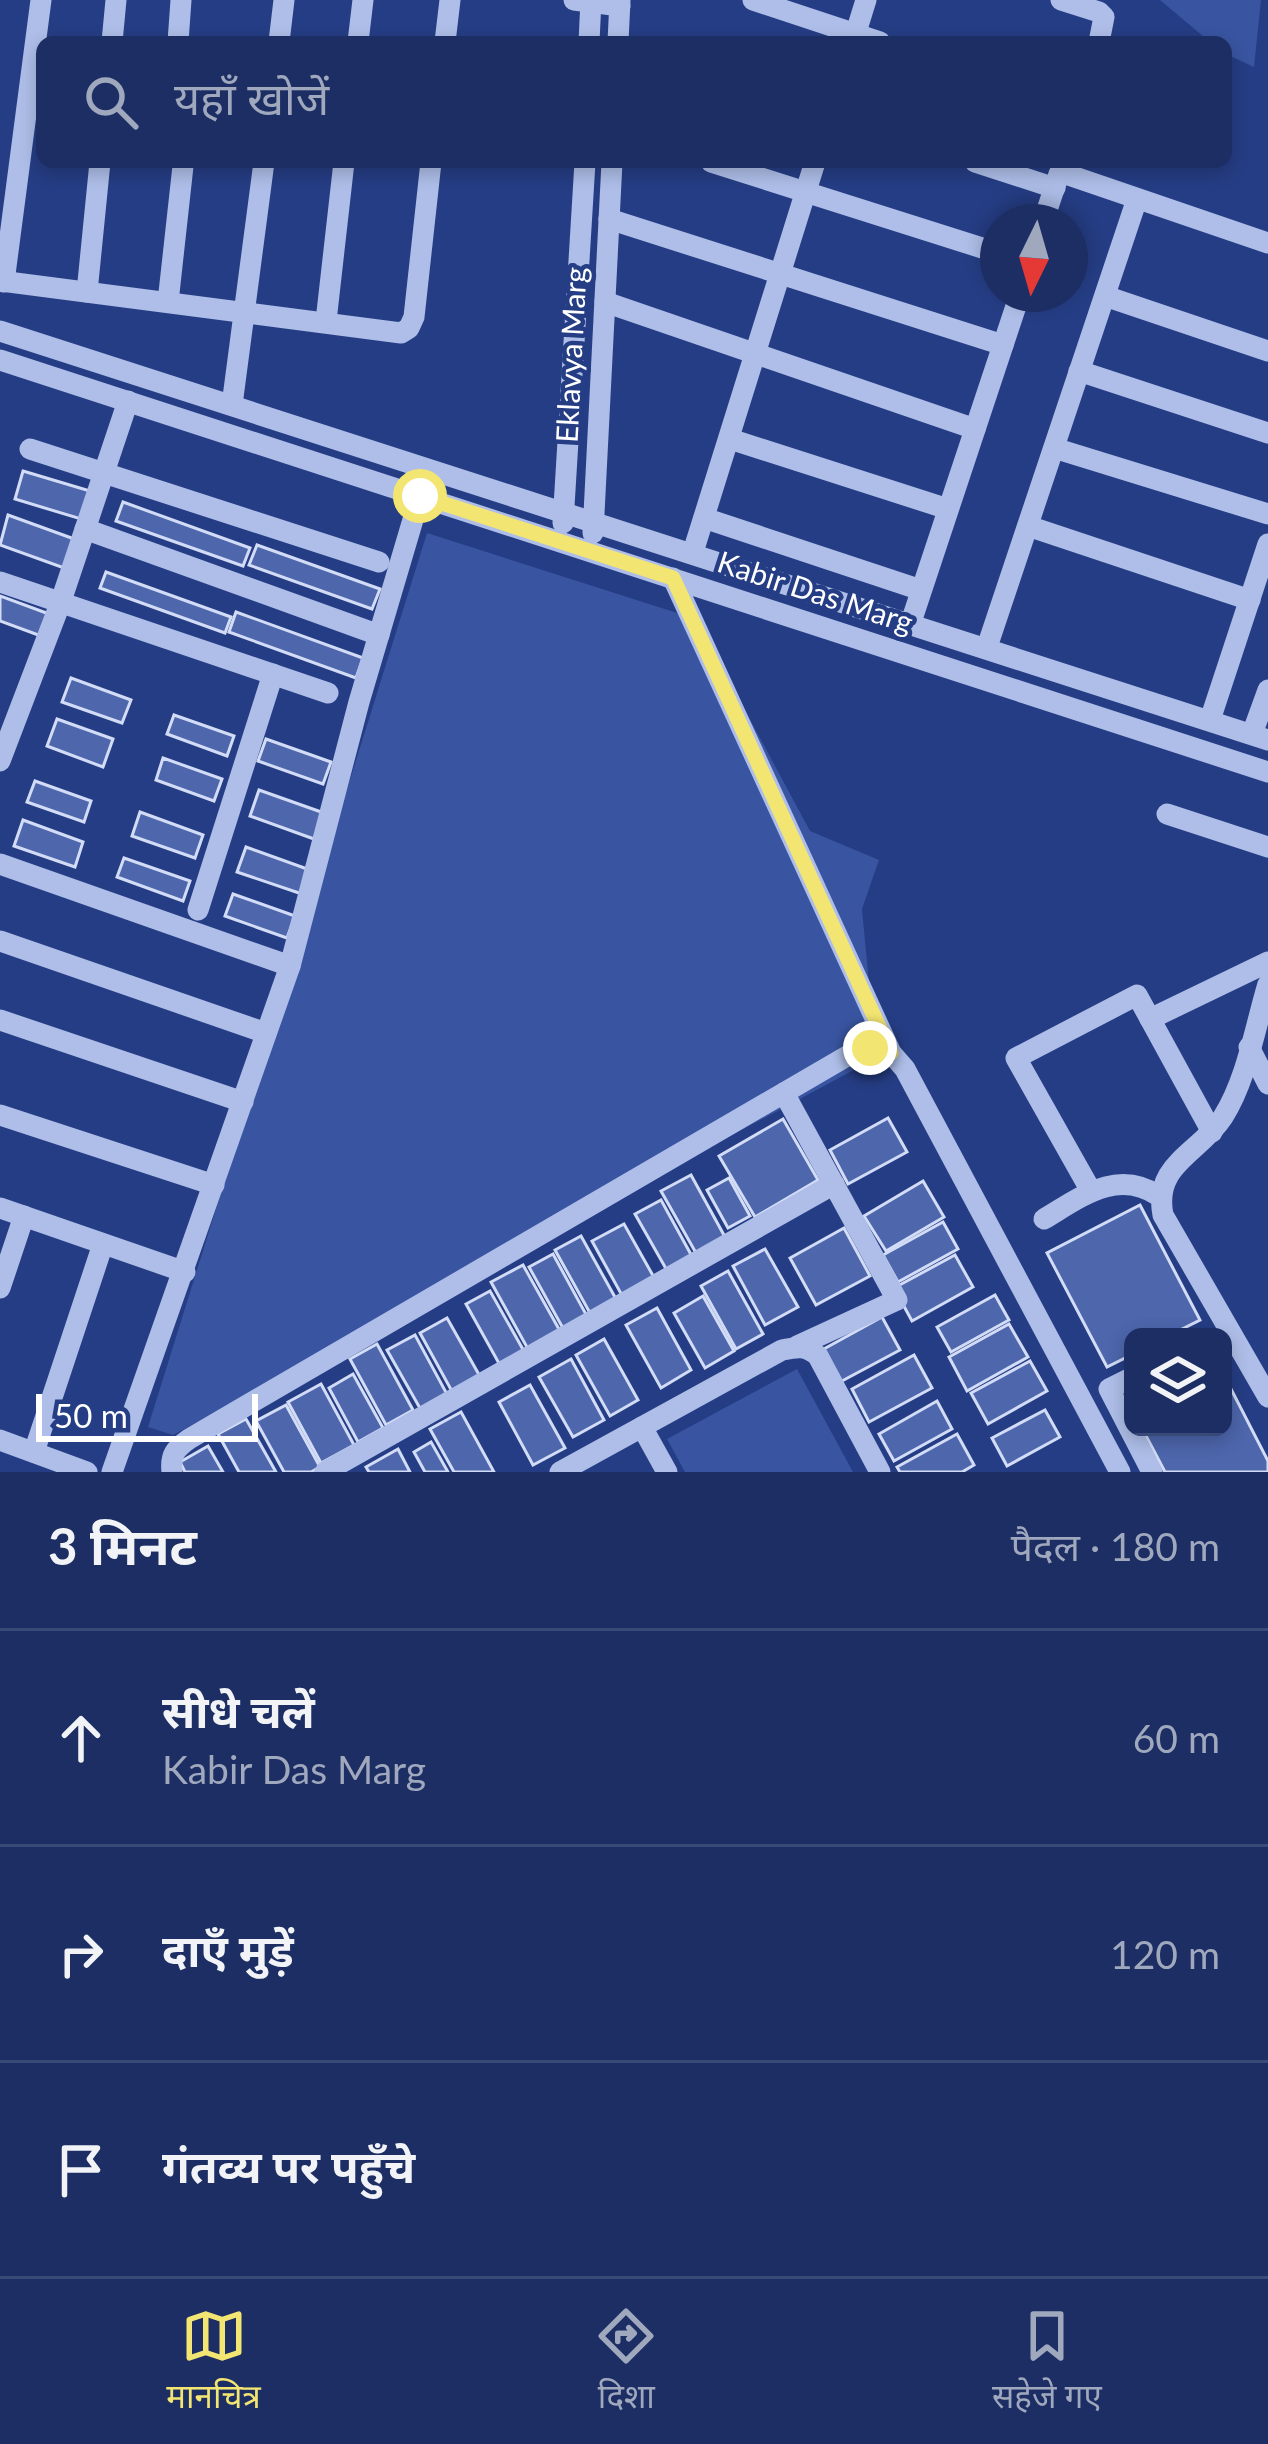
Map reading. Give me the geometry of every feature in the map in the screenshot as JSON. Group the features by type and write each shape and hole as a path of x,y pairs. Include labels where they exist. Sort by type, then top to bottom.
{"street":[{"path":"39,36 41,0"},
{"path":"113,36 116,0"},
{"path":"179,36 182,0"},
{"path":"279,36 284,0"},
{"path":"359,36 363,0"},
{"path":"446,36 450,0"},
{"path":"753,0 849,36"},
{"path":"855,36 866,0"},
{"path":"1060,0 1100,12 1104,17 1100,36"},
{"path":"588,36 585,1 620,3 618,36"},
{"path":"36,86 33,138 2,282 401,333 409,328 430,168"},
{"path":"87,292 99,168"},
{"path":"168,302 183,168"},
{"path":"232,405 263,168"},
{"path":"326,321 343,168"},
{"name":"Eklavya Marg","path":"562,542 585,168"},
{"name":"Eklavya Marg","path":"592,552 612,168"},
{"path":"730,168 980,247"},
{"path":"693,553 813,168"},
{"path":"1017,168 1059,174 1268,243"},
{"path":"1049,204 1059,174"},
{"path":"987,647 1137,199"},
{"path":"609,219 1003,345"},
{"path":"1105,296 1268,351"},
{"path":"605,302 975,428"},
{"path":"910,622 1014,312"},
{"name":"Kabir Das Marg","path":"0,331 1260,737"},
{"name":"Kabir Das Marg","path":"0,360 1268,772"},
{"path":"1079,371 1268,433"},
{"path":"0,761 60,604 128,401"},
{"path":"730,439 948,509"},
{"path":"1054,448 1268,514"},
{"path":"30,449 379,562"},
{"path":"112,1472 290,966 420,496"},
{"path":"704,518 921,590"},
{"path":"1028,526 1250,600"},
{"path":"85,530 379,634"},
{"path":"1210,720 1268,544"},
{"path":"673,578 891,1053 904,1069 1120,1472"},
{"path":"0,582 328,693"},
{"path":"198,910 273,674"},
{"path":"1260,737 1268,690"},
{"path":"1167,814 1268,848"},
{"path":"0,864 290,966"},
{"path":"0,941 266,1033"},
{"path":"1150,1018 1268,962"},
{"path":"1218,1328 1162,1215 1159,1196 1172,1169 1225,1114 1268,984"},
{"path":"1091,1191 1016,1058 1137,995 1212,1132"},
{"path":"0,1020 243,1102"},
{"path":"1249,1046 1268,1084"},
{"path":"172,1472 176,1448 189,1438 854,1052 870,1048 891,1053"},
{"path":"560,1472 782,1350 897,1300 784,1093"},
{"path":"0,1115 214,1185"},
{"path":"1044,1219 1111,1184 1130,1183 1159,1196"},
{"path":"325,1472 834,1184"},
{"path":"0,1208 184,1272"},
{"path":"0,1288 24,1216"},
{"path":"34,1452 104,1244"},
{"path":"797,1347 810,1348 818,1356 880,1472"},
{"path":"1232,1349 1268,1397"},
{"path":"1124,1382 1109,1389 1124,1418"},
{"path":"642,1427 667,1472"},
{"path":"1133,1436 1152,1472"},
{"path":"0,1440 87,1472"}],"shaded area":[{"path":"1160,0 1261,0 1254,67 1232,57 1232,36 1203,36"},
{"path":"427,533 696,619 810,831 879,860 862,909 876,1058 173,1435 148,1427"},
{"path":"797,1369 853,1472 685,1472 667,1439"}],"building":[{"path":"23,471 90,491 81,519 15,499"},
{"path":"123,502 250,548 243,566 116,521"},
{"path":"8,515 77,540 67,569 0,545"},
{"path":"257,545 380,589 372,609 249,565"},
{"path":"106,572 231,617 225,633 100,588"},
{"path":"0,596 49,614 41,636 0,621"},
{"path":"236,612 363,658 356,678 229,632"},
{"path":"71,678 131,700 122,723 62,702"},
{"path":"174,715 234,736 227,756 167,734"},
{"path":"57,719 113,739 103,767 47,746"},
{"path":"266,739 331,762 323,784 258,761"},
{"path":"163,758 222,779 214,801 156,780"},
{"path":"35,781 91,801 84,822 27,802"},
{"path":"259,790 324,813 314,839 250,816"},
{"path":"140,812 203,835 195,858 132,836"},
{"path":"23,820 83,842 75,867 14,846"},
{"path":"246,847 310,870 302,894 237,872"},
{"path":"124,858 190,881 183,901 117,877"},
{"path":"233,894 295,916 287,938 225,916"},
{"path":"888,1118 907,1152 848,1184 830,1150"},
{"path":"783,1119 818,1180 755,1217 719,1156"},
{"path":"691,1175 725,1237 696,1253 661,1191"},
{"path":"729,1178 750,1216 728,1228 707,1190"},
{"path":"923,1181 944,1217 886,1251 864,1216"},
{"path":"661,1200 694,1260 669,1274 635,1214"},
{"path":"1140,1205 1200,1320 1184,1328 1124,1328 1124,1358 1107,1367 1047,1253"},
{"path":"943,1222 958,1249 898,1282 883,1255"},
{"path":"624,1224 656,1281 624,1299 592,1241"},
{"path":"844,1228 870,1276 816,1305 790,1258"},
{"path":"581,1236 616,1299 590,1313 555,1250"},
{"path":"765,1249 798,1307 765,1325 733,1266"},
{"path":"553,1254 588,1318 564,1330 529,1267"},
{"path":"955,1255 973,1287 912,1321 894,1288"},
{"path":"523,1265 560,1331 528,1349 491,1282"},
{"path":"728,1271 763,1334 736,1349 701,1286"},
{"path":"490,1291 525,1353 501,1367 466,1304"},
{"path":"995,1295 1009,1320 951,1352 937,1327"},
{"path":"703,1296 734,1351 705,1368 674,1313"},
{"path":"657,1308 691,1370 661,1388 626,1325"},
{"path":"882,1317 900,1350 840,1382 822,1350"},
{"path":"447,1318 482,1380 454,1395 420,1333"},
{"path":"1009,1324 1028,1357 967,1391 949,1357"},
{"path":"415,1335 448,1396 421,1410 387,1350"},
{"path":"604,1339 638,1400 610,1416 576,1355"},
{"path":"377,1344 413,1410 386,1425 350,1359"},
{"path":"914,1355 932,1388 869,1422 852,1389"},
{"path":"571,1359 604,1420 573,1437 539,1377"},
{"path":"1030,1361 1047,1391 988,1424 971,1393"},
{"path":"353,1374 383,1428 358,1442 329,1388"},
{"path":"321,1384 354,1445 321,1463 288,1402"},
{"path":"530,1385 565,1448 533,1465 499,1402"},
{"path":"1232,1391 1268,1461 1268,1472 1165,1472 1146,1436 1232,1436"},
{"path":"937,1401 952,1429 894,1461 879,1434"},
{"path":"286,1405 320,1467 311,1472 284,1472 256,1421"},
{"path":"1045,1410 1060,1437 1007,1466 992,1438"},
{"path":"461,1412 494,1472 454,1472 430,1429"},
{"path":"246,1419 276,1472 239,1472 218,1434"},
{"path":"957,1434 974,1465 962,1472 900,1472 897,1467"},
{"path":"431,1442 448,1472 425,1472 414,1452"},
{"path":"208,1446 223,1472 185,1472 180,1462"},
{"path":"398,1449 410,1472 369,1472 366,1467"}],"route":[{"path":"420,496 673,578 891,1053 870,1048"}]}
